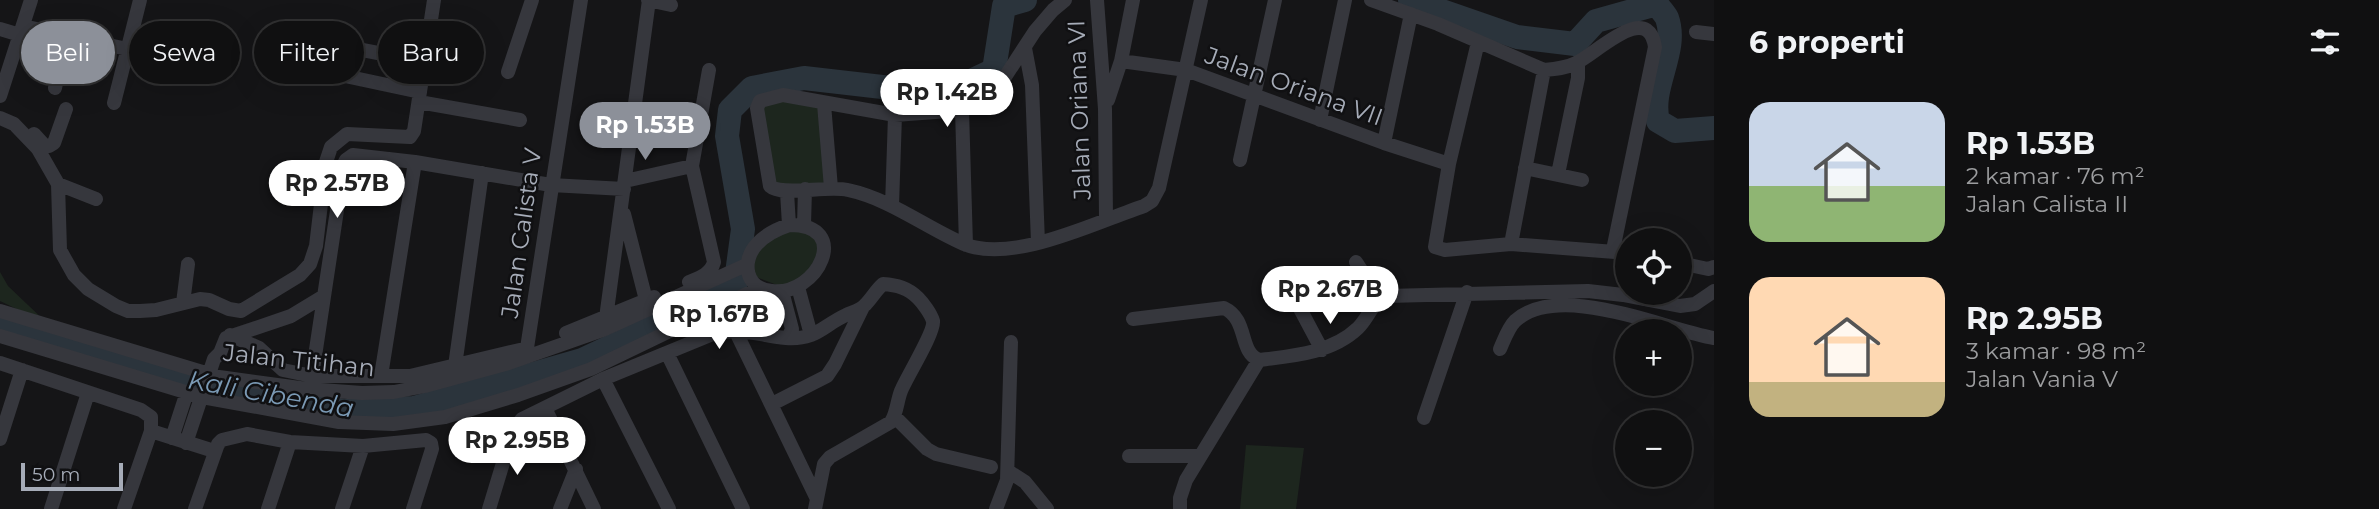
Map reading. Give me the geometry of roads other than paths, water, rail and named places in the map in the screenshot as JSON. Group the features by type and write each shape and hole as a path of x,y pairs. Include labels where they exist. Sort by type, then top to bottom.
{"street":[{"path":"25,21 31,0"},
{"path":"114,103 140,0"},
{"path":"431,21 434,0"},
{"path":"508,72 532,0"},
{"name":"Jalan Calista V","path":"527,348 582,0"},
{"path":"606,318 649,0 671,5"},
{"path":"1065,0 1035,31 1003,80 962,110 895,115 824,104 811,98 783,94 757,104 770,186 775,190 787,192 831,188 848,190 892,206 966,245 989,249 1014,249 1038,243 1144,206 1152,201 1158,188 1201,0"},
{"name":"Jalan Oriana VI","path":"1097,0 1105,109 1106,219"},
{"path":"1105,109 1121,61 1133,0"},
{"path":"1240,160 1275,0"},
{"path":"1320,120 1345,0"},
{"path":"1371,0 1544,70 1560,69 1578,62 1625,25 1647,25 1653,32 1655,47 1624,228"},
{"path":"1384,143 1411,15"},
{"path":"0,29 21,31"},
{"path":"1696,32 1714,34"},
{"path":"0,96 21,34"},
{"path":"1478,42 1449,164 1434,243 1439,250 1511,244 1615,251"},
{"path":"115,47 127,49"},
{"path":"1025,48 1032,85 1038,243"},
{"name":"Jalan Oriana VII","path":"1121,61 1186,70 1384,143 1449,164"},
{"path":"1558,174 1578,78 1578,62"},
{"path":"230,335 259,348 283,370 312,376 410,376 527,348 699,278 712,268 712,253 692,166 709,70"},
{"path":"1511,244 1544,70"},
{"path":"364,83 520,120"},
{"path":"55,88 56,84"},
{"path":"0,118 14,124 38,149 58,184 60,250 79,282 105,300 128,311 156,310 209,300 241,311 289,284 310,264 316,247 326,162 331,147 347,134 410,137 414,131 422,84"},
{"path":"824,104 831,188"},
{"path":"0,108 22,121 44,145 49,146 54,143 66,109"},
{"path":"962,110 966,245"},
{"path":"892,206 895,115"},
{"path":"312,376 344,164 353,155 415,162 551,185 624,185 692,166"},
{"path":"382,376 415,162"},
{"path":"1525,168 1582,180"},
{"path":"454,366 482,173"},
{"path":"279,183 322,190"},
{"path":"58,184 96,199"},
{"path":"804,225 805,189"},
{"path":"787,192 789,225"},
{"path":"621,205 646,300"},
{"path":"789,225 804,225 816,230 821,237 824,252 816,271 798,286 782,291 770,292 759,288 750,278 746,265 751,252 757,243 768,235 789,225"},
{"path":"1356,262 1383,297"},
{"path":"183,303 188,264"},
{"name":"Jalan Titihan","path":"0,312 214,377 307,389 362,393 394,392 509,363 603,330 746,265"},
{"path":"1692,265 1714,267"},
{"path":"772,404 827,376 863,307 883,284 903,287 916,296 933,321 931,332 901,391 895,417 884,427 838,452 806,474"},
{"path":"798,286 811,335"},
{"name":"Jalan Titihan","path":"0,336 187,392 339,422 406,423 445,417 591,369 759,288"},
{"path":"782,291 792,329 788,338"},
{"path":"1133,319 1224,308 1239,320 1249,350 1253,357 1259,360 1322,350 1352,334 1383,297 1409,293 1588,291 1680,306 1695,304 1714,291"},
{"path":"1424,418 1467,292"},
{"path":"179,440 208,396 214,377 214,359 220,354 224,341 230,335 291,316 324,296"},
{"path":"1297,303 1322,350"},
{"path":"1500,349 1512,324 1518,318 1545,306 1621,312 1714,338"},
{"path":"489,509 511,435 517,424 545,408 603,379 715,333 734,330 788,338 811,335 820,333 841,317 863,307"},
{"path":"734,330 806,474 816,504"},
{"path":"996,509 1008,471 1011,342"},
{"path":"667,353 743,509"},
{"path":"1180,509 1180,498 1186,480 1259,360"},
{"path":"0,363 147,412 151,417 151,431 124,509"},
{"path":"0,439 22,370"},
{"path":"603,379 669,509"},
{"path":"179,440 187,392"},
{"path":"51,509 88,393"},
{"path":"545,408 594,509"},
{"path":"895,417 927,449 991,467"},
{"path":"151,431 214,451"},
{"path":"195,509 214,451 222,440 247,434 290,442 363,446 421,440 431,443 432,449 413,509"},
{"path":"268,509 290,442"},
{"path":"342,509 363,446"},
{"path":"1129,456 1199,456"},
{"path":"816,504 824,464"},
{"path":"560,509 576,469"},
{"path":"1008,471 1025,482 1047,509"}],"waterway":[{"name":"Kali Cibenda","path":"0,329 193,382 344,411 414,408 582,360 735,288 743,229 727,136 730,110 752,88 804,78 943,94 994,70 1004,6 1025,0"},
{"name":"Kali Cibenda","path":"1410,0 1517,37 1575,44 1596,21 1657,4 1667,18 1670,31 1667,57 1657,95 1658,121 1675,131 1714,128"}]}
